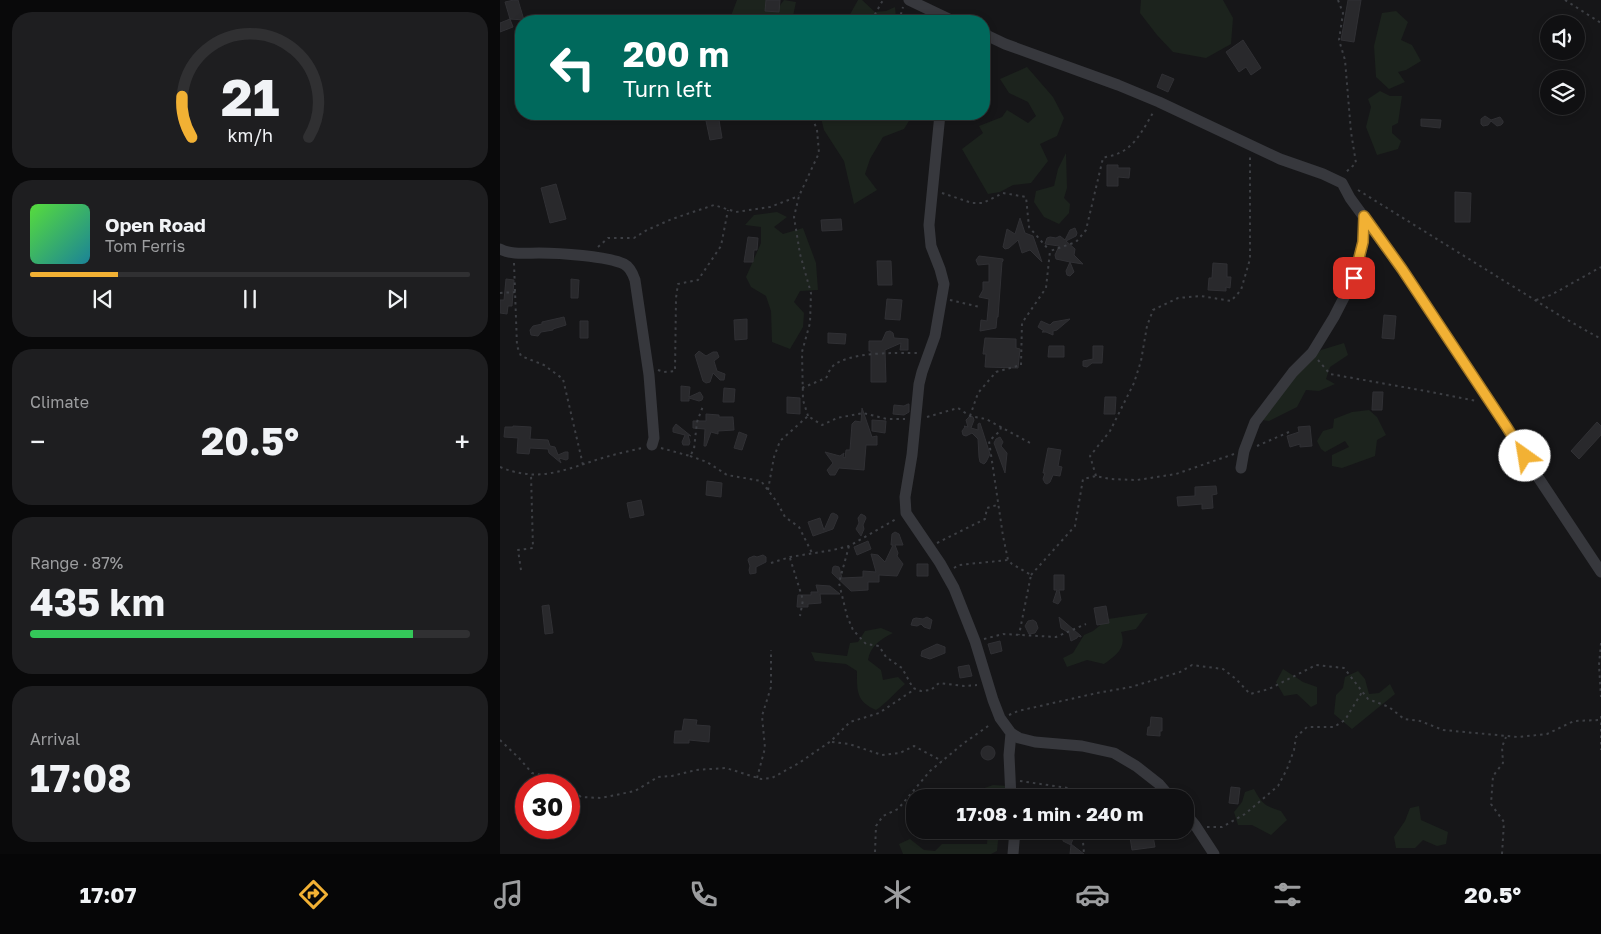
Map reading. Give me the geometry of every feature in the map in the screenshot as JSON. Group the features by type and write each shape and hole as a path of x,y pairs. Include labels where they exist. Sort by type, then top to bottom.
{"street":[{"path":"907,0 934,15"},
{"path":"990,37 1159,102 1280,159 1338,181 1402,269 1601,572"},
{"path":"939,120 929,213 931,246 943,277 942,298 935,336 922,372 905,497 906,513 946,572 960,601 975,641 992,700 1000,718 1011,733 1019,738 1035,742 1082,746 1114,753 1136,766 1163,789"},
{"path":"1241,468 1244,451 1255,422 1293,372 1312,353 1334,317 1354,278 1363,242 1364,216"},
{"path":"500,249 514,252 586,256 623,264 628,267 635,280 648,367 654,438 652,445"},
{"path":"1011,733 1009,755 1011,789"},
{"path":"1195,825 1214,854"},
{"path":"1014,854 1015,839"}],"path":[{"path":"875,15 883,0"},
{"path":"901,15 907,0"},
{"path":"1338,0 1343,13 1339,40 1345,60 1356,163 1338,181 1363,192 1601,339"},
{"path":"1565,0 1601,23"},
{"path":"1050,251 1076,242 1086,230 1103,158 1120,153 1139,137 1159,102"},
{"path":"813,120 817,130 819,153 799,196 794,217 800,254 811,293 810,324 802,352 803,400 808,416 822,425 837,418 862,413 887,419 915,419 958,408 970,416 986,419 1032,444"},
{"path":"1096,476 1090,456 1110,431 1134,383 1141,361 1146,326 1153,310 1178,298 1201,296 1231,301 1241,290 1250,259 1249,145"},
{"path":"932,190 972,203 982,203 1003,193 1026,197 1029,227 1050,251 1046,288 1022,323 1021,365 996,372 978,393 970,416"},
{"path":"586,256 608,238 634,238 646,230 672,219 714,205 736,212 770,207 799,196"},
{"path":"648,367 664,372 674,371 678,284 698,280 721,246 728,210"},
{"path":"514,252 516,346 521,356 544,365 563,379 583,464"},
{"path":"1536,300 1551,295 1601,268"},
{"path":"500,293 516,292"},
{"path":"942,298 980,307"},
{"path":"802,388 826,378 831,368 844,359 877,354 928,353"},
{"path":"1312,353 1330,374 1492,404"},
{"path":"690,456 694,448 697,422 703,406"},
{"path":"768,490 774,457 780,441 808,416"},
{"path":"1001,427 1000,431 989,441 1008,560 1031,575"},
{"path":"1019,635 1031,575 1075,526 1083,479 1096,476 1137,480 1176,474 1244,451 1290,432"},
{"path":"500,467 512,472 531,474 564,471 618,453 652,445 707,462 727,475 761,481 785,517 799,528 812,553"},
{"path":"520,570 518,550 533,548 531,474"},
{"path":"928,547 985,520 987,508 998,504"},
{"path":"771,563 790,557 848,546 906,513"},
{"path":"848,546 839,583 847,616 853,630 866,644 879,646 886,657 902,668 913,688 921,691 931,690 939,683 964,686 978,685 987,680"},
{"path":"790,557 804,600 800,616"},
{"path":"946,572 959,565 1008,560"},
{"path":"975,641 1003,634 1056,637 1086,624"},
{"path":"1601,643 1599,665 1601,697"},
{"path":"757,778 765,748 762,716 771,688 771,650"},
{"path":"875,852 876,826 883,816 898,809 942,761 1000,718 1018,711 1131,687 1180,672 1192,665 1223,669 1250,694 1269,690 1316,664 1344,668 1368,699 1389,707 1404,719 1420,721 1443,730 1518,737 1547,734 1574,721 1601,718 1601,750"},
{"path":"580,796 601,798 635,791 658,777 672,776 696,770 726,768 761,779 772,778 831,741 850,722 879,713 915,689"},
{"path":"1195,825 1222,827 1245,814 1278,786 1294,750 1296,737 1307,727 1334,727 1345,720 1362,691"},
{"path":"1502,854 1504,822 1491,804 1493,776 1503,764 1502,747 1506,736"},
{"path":"500,740 532,773 536,774"},
{"path":"831,741 849,744 882,755 900,753 914,746 942,761"},
{"path":"1011,779 1068,789"},
{"path":"1083,839 1084,854"}],"shaded area":[{"path":"737,0 767,0 767,4 775,12 784,0 796,2 793,15 731,15"},
{"path":"858,0 862,0 875,12 886,11 895,7 896,15 850,15"},
{"path":"1141,0 1223,0 1233,18 1231,44 1206,58 1173,52 1140,13"},
{"path":"1396,11 1408,22 1401,40 1412,45 1421,61 1406,70 1398,72 1405,82 1389,89 1376,77 1374,46 1382,13"},
{"path":"1027,67 1053,97 1064,118 1057,136 1040,144 1048,161 1031,183 1013,185 1000,192 988,194 962,149 983,133 979,126 1002,117 1007,110 1028,123 1036,116 1028,102 1009,93 1000,79"},
{"path":"1380,91 1390,96 1402,96 1398,123 1392,126 1392,133 1401,141 1398,149 1377,155 1366,127 1371,107 1368,99"},
{"path":"822,120 910,120 904,129 883,137 870,159 865,174 877,190 854,204 844,161 824,130"},
{"path":"1066,153 1067,188 1064,198 1070,204 1069,213 1059,224 1044,217 1034,202 1036,191 1054,186 1058,169"},
{"path":"777,212 787,217 774,227 783,234 803,228 816,263 818,290 800,291 794,302 804,313 803,327 790,349 772,342 771,311 766,296 751,287 746,277 761,243 761,227 745,225 754,215"},
{"path":"1344,343 1348,355 1330,367 1326,379 1335,384 1319,391 1306,390 1297,407 1269,421 1262,420 1289,383 1321,350"},
{"path":"1369,410 1377,417 1386,435 1377,440 1375,456 1342,468 1332,466 1332,455 1349,447 1345,441 1325,452 1317,441 1323,431 1333,428 1334,419 1352,412"},
{"path":"1148,613 1136,629 1121,632 1123,642 1119,651 1104,664 1087,660 1067,667 1063,658 1073,653 1084,635 1093,631 1108,619"},
{"path":"881,628 893,633 877,644 871,651 868,660 881,670 883,680 898,677 905,684 876,710 869,707 859,695 857,671 846,664 815,661 811,652 847,656 850,643 858,642 865,631"},
{"path":"1283,669 1303,682 1317,687 1317,704 1311,707 1297,694 1284,696 1276,682"},
{"path":"1358,671 1365,679 1369,694 1379,693 1390,684 1395,694 1352,729 1334,714 1336,695 1343,688 1345,677"},
{"path":"993,785 1008,786 1004,789 982,789"},
{"path":"1254,789 1264,804 1281,811 1287,820 1271,835 1252,825 1238,825 1234,812 1242,802 1245,792"},
{"path":"1419,806 1421,820 1448,832 1446,844 1437,846 1423,840 1415,848 1396,848 1394,837 1405,821 1410,808"},
{"path":"910,839 924,850 935,851 942,844 987,844 987,839 999,839 997,851 991,854 903,854 899,844"}],"building":[{"path":"518,0 522,15 515,15 515,19 510,19 505,2"},
{"path":"766,0 780,0 779,12 765,11"},
{"path":"1348,0 1361,0 1354,42 1341,40"},
{"path":"510,19 513,27 500,32 500,23"},
{"path":"1243,40 1261,68 1251,75 1246,67 1239,72 1226,52"},
{"path":"1162,74 1174,79 1168,92 1157,87"},
{"path":"1485,116 1491,120 1500,117 1503,123 1497,126 1491,121 1488,125 1483,126 1481,119"},
{"path":"1421,119 1441,120 1440,128 1421,126"},
{"path":"706,120 719,120 722,138 710,140"},
{"path":"1107,165 1118,165 1118,168 1130,168 1129,178 1118,177 1118,186 1107,186"},
{"path":"556,184 566,219 550,223 541,188"},
{"path":"1455,192 1471,193 1470,222 1455,222"},
{"path":"1020,218 1025,233 1033,236 1042,262 1030,250 1022,253 1018,240 1009,248 1005,249 1003,247 1007,229 1015,234"},
{"path":"841,219 842,230 822,231 821,220"},
{"path":"1075,228 1076,236 1066,241 1075,249 1074,255 1083,264 1056,259 1055,255 1059,246 1045,244 1047,238 1050,237 1056,238 1060,236 1065,240 1070,230"},
{"path":"748,237 758,238 753,262 744,262"},
{"path":"979,256 1003,259 996,328 980,331 981,320 987,321 989,299 979,297 983,290 983,282 989,282 989,264 978,265 976,260"},
{"path":"877,261 891,261 892,285 878,285"},
{"path":"1070,262 1074,272 1070,276 1067,275 1066,271"},
{"path":"1213,263 1227,264 1227,277 1231,277 1230,288 1226,287 1226,291 1208,290 1209,278 1212,278"},
{"path":"506,279 514,280 512,306 508,306 507,314 500,313 500,300 504,300"},
{"path":"571,279 579,280 578,298 571,298"},
{"path":"887,299 902,300 900,320 885,319"},
{"path":"1384,315 1396,316 1394,339 1382,338"},
{"path":"564,317 566,325 541,332 538,336 531,335 530,330 533,326"},
{"path":"747,319 747,339 735,340 734,320"},
{"path":"1070,319 1053,331 1053,335 1042,332 1044,331 1038,327 1041,321 1050,325 1053,322"},
{"path":"580,321 588,321 588,338 580,338"},
{"path":"890,331 893,333 894,338 908,339 908,350 900,350 901,343 885,350 886,382 871,382 871,351 869,351 869,341 882,341 886,332"},
{"path":"828,333 846,334 845,344 828,343"},
{"path":"985,338 1016,339 1016,348 1020,349 1018,368 985,367 986,354 983,354"},
{"path":"1049,346 1064,346 1064,357 1048,357"},
{"path":"1093,346 1103,346 1102,363 1092,363 1087,367 1083,366 1083,361 1093,359"},
{"path":"699,351 706,356 717,352 719,357 714,361 717,371 725,374 724,380 720,380 713,373 710,382 706,383 703,381 695,355"},
{"path":"681,386 690,387 689,397 700,392 703,397 702,400 689,398 689,401 681,401"},
{"path":"724,388 735,389 734,402 723,402"},
{"path":"1373,392 1383,392 1382,410 1372,410"},
{"path":"787,397 800,398 800,414 787,413"},
{"path":"1105,397 1116,397 1115,414 1104,414"},
{"path":"909,404 909,412 904,415 893,414 894,405 904,406"},
{"path":"862,408 872,437 877,436 877,445 866,445 864,470 839,468 835,475 830,475 827,470 833,463 825,452 840,456 844,453 843,457 845,458 846,450 850,450 852,424 855,421 861,422"},
{"path":"706,414 719,415 719,417 733,417 734,430 718,431 718,434 711,432 706,446 704,446 705,429 693,428 693,421 706,421"},
{"path":"970,416 974,420 971,428 978,430 978,424 980,423 990,454 984,464 980,462 978,439 972,433 966,436 963,435 964,426 968,427 966,420"},
{"path":"872,420 886,421 885,433 872,431"},
{"path":"1597,422 1601,426 1601,435 1579,459 1571,451"},
{"path":"676,424 691,436 688,435 689,445 683,445 682,442 685,435 673,432"},
{"path":"1310,426 1312,446 1300,447 1300,444 1290,447 1287,436 1299,432 1298,427"},
{"path":"505,427 531,427 530,439 548,440 550,446 555,447 558,455 568,452 568,459 559,458 561,463 549,453 548,449 530,448 529,454 517,453 518,438 504,437"},
{"path":"739,432 747,435 742,450 734,448"},
{"path":"1000,437 1003,442 1001,446 1007,453 1005,473 994,443"},
{"path":"1048,448 1061,450 1058,466 1062,467 1060,476 1053,475 1047,484 1043,479 1045,473 1043,473"},
{"path":"707,481 722,483 721,497 706,495"},
{"path":"1216,486 1217,494 1212,495 1213,508 1202,509 1202,504 1178,506 1177,497 1195,496 1195,487"},
{"path":"641,500 644,515 630,518 627,503"},
{"path":"833,513 838,517 833,529 813,536 808,522 820,518 824,530"},
{"path":"861,514 866,518 861,536 856,529 859,523 858,518"},
{"path":"895,532 899,534 903,545 895,545 898,553 897,556 903,564 897,576 879,575 879,582 868,582 868,590 851,591 832,573 835,566 839,567 842,578 863,577 863,571 876,572 871,554 878,555 885,562 893,545 891,545 892,534"},
{"path":"868,541 871,549 857,555 854,547"},
{"path":"763,555 766,557 766,562 756,567 756,573 750,574 749,558"},
{"path":"917,564 928,564 928,576 917,576"},
{"path":"1054,575 1064,575 1064,590 1059,590 1061,600 1058,604 1053,602 1057,590 1054,590"},
{"path":"816,585 830,586 840,594 820,594 821,603 808,604 808,607 797,607 798,595 811,595 811,592 818,592"},
{"path":"549,605 553,633 545,634 542,606"},
{"path":"1106,606 1109,623 1097,625 1094,608"},
{"path":"927,617 932,620 930,629 921,624 917,626 911,625 913,619"},
{"path":"1059,617 1081,637 1078,636 1071,641 1069,633 1061,628"},
{"path":"1033,620 1038,628 1035,633 1029,634 1025,626 1028,621"},
{"path":"1000,641 1002,651 991,654 988,644"},
{"path":"937,644 945,647 945,653 930,659 921,656 922,651"},
{"path":"969,665 972,676 960,678 958,667"},
{"path":"1151,717 1162,718 1160,736 1147,735"},
{"path":"684,719 697,720 696,725 710,726 709,742 689,740 689,743 674,743 675,731 682,731"},
{"path":"988,746 993,748 995,753 993,758 988,760 983,758 981,753 983,748"},
{"path":"1231,787 1240,788 1238,804 1229,803"},
{"path":"1063,839 1073,839 1071,844 1084,854 1070,854 1071,845 1063,841"},
{"path":"1130,839 1154,839 1155,847 1132,850"}],"route":[{"path":"1354,278 1363,242 1364,216 1402,269 1408,281 1436,320 1525,456"}]}
